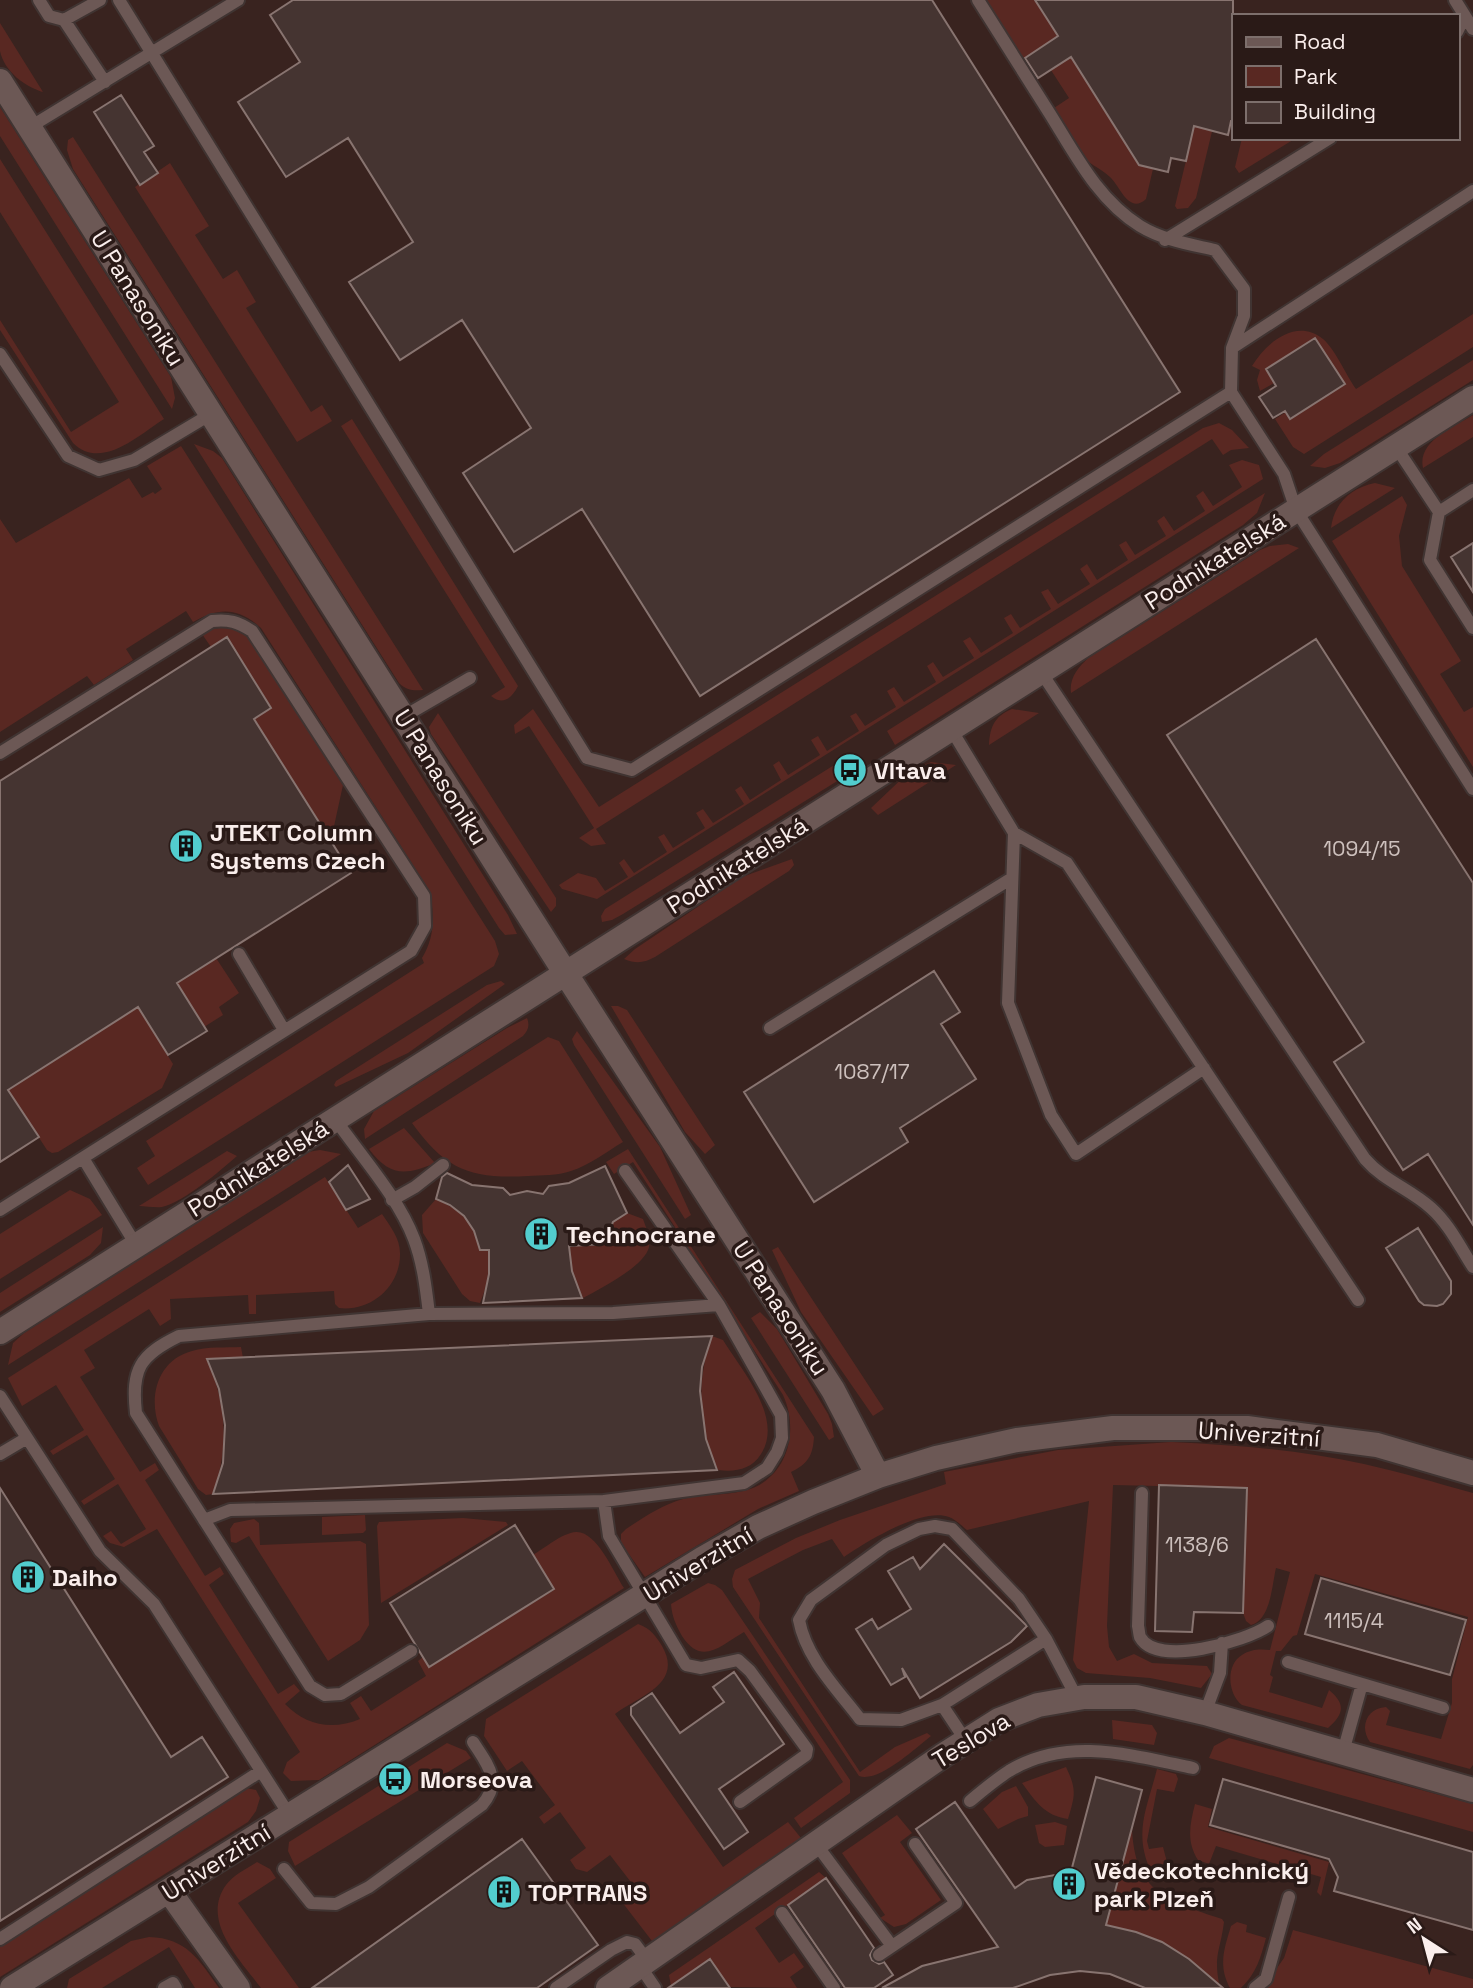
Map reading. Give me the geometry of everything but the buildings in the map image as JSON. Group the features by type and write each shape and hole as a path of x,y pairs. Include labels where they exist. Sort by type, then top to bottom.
{"street":[{"name":"U Panasoniku","path":"0,80 833,1390 878,1475"},
{"name":"Podnikatelská","path":"0,1332 1473,398"},
{"name":"Univerzitní","path":"29,1984 169,1891 758,1527 878,1475 936,1458 1017,1440 1127,1428 1247,1428 1377,1445 1473,1473"},
{"name":"Teslova","path":"608,1988 966,1741 999,1720 1038,1705 1077,1698 1136,1697 1205,1713 1473,1790"},
{"path":"169,1891 238,1988"}],"lane":[{"path":"39,0 49,16 64,20 105,82"},
{"path":"64,20 100,0"},
{"path":"119,0 152,54 199,143 587,758 632,769 1231,392"},
{"path":"30,127 238,0"},
{"path":"978,0 1092,180 1122,212 1141,227 1157,233 1165,240 1216,250 1244,289 1244,316 1232,348 1231,392 1284,474 1296,510 1473,789"},
{"path":"1455,0 1473,29"},
{"path":"1459,28 1465,16"},
{"path":"1165,240 1327,140"},
{"path":"1232,348 1473,191"},
{"path":"0,354 68,456 99,470 134,460 211,414"},
{"path":"1396,447 1438,512 1430,560 1473,628"},
{"path":"1438,512 1473,490"},
{"path":"0,753 212,621 228,620 240,623 252,631 424,896 425,926 411,951 0,1210"},
{"path":"1041,672 1365,1159 1377,1173 1431,1208 1470,1258"},
{"path":"403,717 470,678"},
{"path":"951,729 1014,833 1068,863 1358,1300"},
{"path":"1014,833 1008,1003 1051,1115 1076,1154 1204,1068"},
{"path":"770,1028 1012,878"},
{"path":"239,954 284,1030"},
{"path":"335,1119 392,1200 417,1248 423,1268 429,1314"},
{"path":"83,1158 136,1245"},
{"path":"392,1200 415,1187 443,1165"},
{"path":"204,1520 230,1510 604,1501 744,1483 766,1468 777,1452 782,1438 781,1415 719,1305 625,1171"},
{"path":"411,1651 341,1694 325,1695 307,1684 136,1413 133,1388 139,1368 155,1348 179,1336 429,1314 613,1313 719,1305"},
{"path":"0,1396 100,1551 154,1604 290,1816"},
{"path":"0,1454 27,1438"},
{"path":"1142,1493 1138,1626 1140,1637 1153,1648 1166,1652 1193,1650 1252,1636 1268,1626"},
{"path":"604,1501 609,1536 686,1665 701,1668 738,1660 750,1671 807,1749 806,1755 740,1802"},
{"path":"1046,1639 942,1705 901,1720 860,1719 810,1654 799,1620 811,1600 886,1545 919,1529 935,1525 952,1529 1019,1600 1046,1639 1077,1698"},
{"path":"1205,1713 1220,1673 1222,1643"},
{"path":"1287,1662 1443,1708"},
{"path":"1343,1752 1362,1684"},
{"path":"942,1705 966,1741"},
{"path":"284,1869 311,1903 336,1904 369,1887 491,1796 493,1782 490,1768 473,1742"},
{"path":"970,1801 1009,1771 1046,1755 1081,1750 1117,1752 1193,1768"},
{"path":"0,1939 261,1771"},
{"path":"816,1844 892,1946"},
{"path":"879,1955 956,1903 915,1844"},
{"path":"1255,1988 1266,1979 1289,1897"},
{"path":"782,1913 836,1984"},
{"path":"556,1988 626,1942 635,1944 655,1988"},
{"path":"164,1988 173,1983 176,1988"}],"shaded area":[{"path":"0,0 1473,0 1473,1988 0,1988"}],"green space":[{"path":"983,0 1035,0 1138,164 1156,156 1146,199 1135,204 1130,201 1110,177 1079,153 1051,110 1069,98 1038,50 1021,60"},
{"path":"0,23 43,92 23,82 6,65 0,51"},
{"path":"0,107 171,377 175,398 172,409 0,136"},
{"path":"1213,116 1215,119 1196,198 1188,208 1177,209 1175,206 1191,140 1186,133"},
{"path":"73,137 423,690 410,689 399,683 73,169 67,150 68,140"},
{"path":"1242,140 1293,140 1239,173 1235,167"},
{"path":"0,159 164,419 120,448 96,453 84,451 73,443 0,330 0,320 71,432 119,402 0,212"},
{"path":"170,163 209,226 195,235 223,279 237,270 256,302 246,308 311,412 322,405 332,421 297,442 135,187"},
{"path":"1473,314 1473,347 1304,454 1293,447 1275,419 1286,412 1290,419 1344,384 1315,338 1266,369 1274,383 1260,391 1257,380 1260,370 1252,366 1265,349 1283,336 1302,331 1313,333 1332,349 1356,389"},
{"path":"1473,360 1473,380 1340,463 1325,468 1310,466 1324,454"},
{"path":"1473,415 1473,437 1423,468 1423,458 1431,443"},
{"path":"352,419 518,686 507,699 499,700 491,696 505,687 341,426"},
{"path":"1219,423 1232,430 1249,448 1231,450 1223,455 1212,439 596,829 606,844 591,846 579,838 594,828 529,726 515,734 514,725 533,709 599,807 1203,428"},
{"path":"194,444 213,451 222,458 508,915 517,934 505,935 499,928"},
{"path":"181,446 495,941 499,954 494,966 148,1185 137,1168 155,1156 146,1141 424,963 422,958 433,925 429,890 261,628 244,616 220,612 193,622 186,611 126,649 133,660 94,685 87,676 0,732 0,519 16,543 129,478 142,498 153,492 155,494 162,489 147,466"},
{"path":"1242,460 1259,465 1263,479 597,899 562,889 559,885 578,873 596,878 605,891 628,877 619,863 624,859 634,873 667,852 658,837 664,834 673,848 705,828 696,813 703,809 713,823 744,804 735,790 741,786 750,800 781,780 773,765 779,761 788,775 820,755 811,740 818,736 827,751 859,731 850,716 856,713 865,726 896,707 887,691 894,687 904,702 936,682 927,666 933,662 943,677 974,658 963,641 970,637 981,653 1013,633 1004,618 1011,614 1020,628 1051,609 1041,592 1048,589 1058,604 1090,584 1080,569 1087,564 1097,580 1128,560 1119,545 1126,541 1135,555 1166,536 1157,521 1164,516 1174,531 1205,511 1196,496 1203,491 1213,506 1242,487 1229,465"},
{"path":"1375,483 1395,488 1331,528 1336,511 1345,498 1366,485"},
{"path":"1265,493 1257,513 1243,525 895,745 887,731"},
{"path":"1402,496 1407,505 1399,536 1402,566 1461,661 1440,674 1464,712 1473,707 1473,767 1332,541"},
{"path":"1288,544 1299,548 1071,693 1073,678 1088,658 1260,550"},
{"path":"225,627 236,628 249,636 343,785 331,840 254,719 271,707 227,638 211,647 202,634"},
{"path":"1012,709 1039,713 989,745 994,722"},
{"path":"438,713 556,898 556,906 551,912 431,734 429,727"},
{"path":"839,762 847,775 623,914 602,922 601,916 605,909"},
{"path":"931,762 956,765 878,815 871,808 910,771"},
{"path":"792,859 794,865 789,871 655,957 640,962 624,959 742,877"},
{"path":"216,958 239,993 219,1007 223,1015 204,1027 177,983"},
{"path":"501,981 505,984 408,1053 336,1087 334,1085 336,1081 487,985"},
{"path":"611,1006 627,1010 715,1145 705,1154 685,1132"},
{"path":"138,1007 173,1064 162,1088 58,1152 47,1150 8,1090"},
{"path":"527,1018 528,1028 523,1036 365,1139 364,1129 374,1111"},
{"path":"577,1031 660,1147 691,1215 685,1219 574,1045 572,1039"},
{"path":"548,1037 559,1041 623,1142 566,1173 490,1176 461,1168 448,1161 436,1152 412,1123"},
{"path":"404,1128 435,1163 415,1170 398,1171 376,1158 369,1149"},
{"path":"628,1149 814,1437 808,1458 802,1466 791,1472 799,1491 758,1509 645,1577 621,1543 621,1534 646,1516 675,1502 690,1497 736,1493 758,1486 770,1477 786,1453 790,1424 783,1395 633,1162 614,1174 606,1162"},
{"path":"320,1150 341,1154 8,1365 13,1343 24,1333 308,1152"},
{"path":"227,1151 237,1156 191,1193 162,1207 139,1206"},
{"path":"325,1177 358,1228 382,1214 396,1237 400,1248 399,1265 390,1286 382,1294 362,1306 351,1308 339,1308 335,1304 334,1291 256,1295 256,1314 249,1314 248,1295 170,1299 171,1319 160,1326 149,1309 84,1350 95,1368 80,1377 140,1472 155,1463 159,1470 145,1480 205,1576 220,1567 224,1574 209,1585 278,1694 294,1684 300,1691 285,1704 301,1717 320,1724 339,1725 360,1719 350,1703 361,1696 371,1711 426,1676 418,1661 423,1657 429,1667 554,1590 533,1555 571,1533 584,1534 598,1545 624,1588 319,1780 291,1781 283,1773 287,1762 300,1752 157,1529 124,1547 110,1543 103,1536 111,1531 121,1544 146,1529 118,1484 84,1505 81,1501 115,1479 87,1435 53,1455 50,1451 84,1430 56,1385 22,1406 8,1378"},
{"path":"70,1190 90,1199 102,1215 0,1279 0,1234"},
{"path":"436,1199 452,1207 466,1219 479,1232 488,1248 490,1268 480,1303 470,1301 462,1294 423,1233 422,1215"},
{"path":"627,1213 643,1219 649,1240 646,1254 621,1276 583,1298 572,1271 569,1246 602,1246 613,1222"},
{"path":"103,1227 101,1243 90,1255 0,1312 0,1293"},
{"path":"778,1247 884,1409 873,1416 801,1312 772,1250"},
{"path":"760,1312 777,1329 828,1414 834,1437 829,1440 751,1318"},
{"path":"712,1336 723,1340 749,1380 764,1410 767,1425 767,1440 757,1459 747,1467 730,1471 718,1470 703,1420 703,1370"},
{"path":"241,1347 243,1358 207,1360 219,1393 224,1426 218,1477 213,1494 206,1495 198,1489 159,1426 156,1391 164,1371 180,1356 204,1348"},
{"path":"1171,1442 1244,1447 1340,1459 1473,1493 1473,1765 1470,1769 1370,1742 1365,1730 1370,1715 1379,1708 1386,1707 1390,1711 1386,1725 1441,1739 1452,1703 1452,1679 1468,1617 1315,1574 1297,1635 1293,1636 1281,1651 1276,1651 1269,1692 1322,1708 1329,1690 1340,1704 1340,1714 1328,1728 1242,1705 1237,1700 1230,1680 1233,1666 1242,1655 1270,1650 1290,1572 1276,1568 1267,1609 1258,1622 1251,1625 1246,1621 1243,1613 1246,1488 1113,1485 1107,1626 1109,1647 1117,1661 1134,1654 1152,1663 1207,1666 1212,1674 1201,1688 1150,1678 1086,1673 1077,1668 1073,1660 1089,1501 967,1530 949,1517 924,1517 895,1528 844,1557 832,1539 803,1550 748,1579 760,1603 759,1618 860,1772 895,1747 927,1733 931,1736 896,1764 867,1777 859,1776 733,1587 735,1570 796,1538 840,1520 946,1484 944,1472 1058,1450"},
{"path":"365,1515 366,1530 363,1533 322,1535 322,1517"},
{"path":"463,1518 506,1522 508,1525 381,1603 379,1522"},
{"path":"254,1519 259,1523 260,1545 360,1541 366,1544 369,1625 360,1640 328,1661 249,1536 236,1543 231,1542 230,1529 234,1523"},
{"path":"708,1583 722,1590 850,1780 850,1793 801,1828 794,1818 843,1782 744,1632 720,1647 704,1652 689,1645 682,1636 671,1604"},
{"path":"638,1624 649,1630 660,1642 667,1659 667,1670 656,1688 615,1714 723,1867 788,1822 801,1838 652,1941 622,1902 637,1890 610,1855 587,1872 576,1869 570,1860 586,1848 560,1812 544,1824 539,1817 555,1805 522,1761 507,1771 484,1736 486,1719"},
{"path":"1112,1720 1152,1725 1157,1733 1154,1745 1113,1739"},
{"path":"1229,1738 1473,1804 1473,1832 1209,1758 1214,1746"},
{"path":"447,1743 466,1751 471,1758 295,1866 288,1851 289,1842"},
{"path":"1066,1767 1074,1793 1068,1819 1047,1811 1036,1802 1022,1783"},
{"path":"1157,1769 1176,1774 1178,1779 1174,1792 1157,1789 1147,1841 1149,1849 1163,1847 1167,1862 1151,1872 1142,1832"},
{"path":"1016,1786 1028,1807 1028,1816 998,1829 983,1809 1002,1792"},
{"path":"246,1788 256,1790 260,1798 256,1811 248,1822 0,1977 0,1944"},
{"path":"1195,1804 1212,1809 1208,1827 1329,1862 1321,1896 1317,1892 1321,1877 1216,1846 1209,1864 1198,1860 1190,1839"},
{"path":"897,1815 912,1833 900,1842 941,1900 906,1924 894,1927 880,1918 885,1915 842,1853"},
{"path":"1055,1822 1067,1826 1064,1845 1045,1847 1039,1843 1035,1825"},
{"path":"1132,1827 1139,1867 1147,1880 1170,1899 1224,1922 1217,1961 1220,1988 1162,1942 1106,1925"},
{"path":"257,1862 270,1869 276,1878 238,1903 299,1988 261,1988 234,1953 220,1926 219,1899 226,1885"},
{"path":"819,1872 826,1878 755,1928 779,1963 794,1953 804,1967 790,1977 797,1988 671,1986 669,1975"},
{"path":"1237,1922 1247,1925 1246,1932 1266,1938 1251,1977 1241,1988 1230,1988 1224,1972 1223,1957 1231,1926"},
{"path":"1293,1930 1473,1979 1473,1988 1263,1988 1284,1958"},
{"path":"149,1937 162,1938 183,1946 198,1960 219,1988 195,1988 169,1947 102,1988 67,1988 69,1979 131,1941"}],"place":[{"name":"Vltava","path":"850,770"},
{"name":"JTEKT Column Systems Czech","path":"186,846"},
{"name":"Technocrane","path":"541,1234"},
{"name":"Daiho","path":"28,1577"},
{"name":"Morseova","path":"395,1779"},
{"name":"Vědeckotechnický park Plzeň","path":"1069,1884"},
{"name":"TOPTRANS","path":"504,1892"}]}
